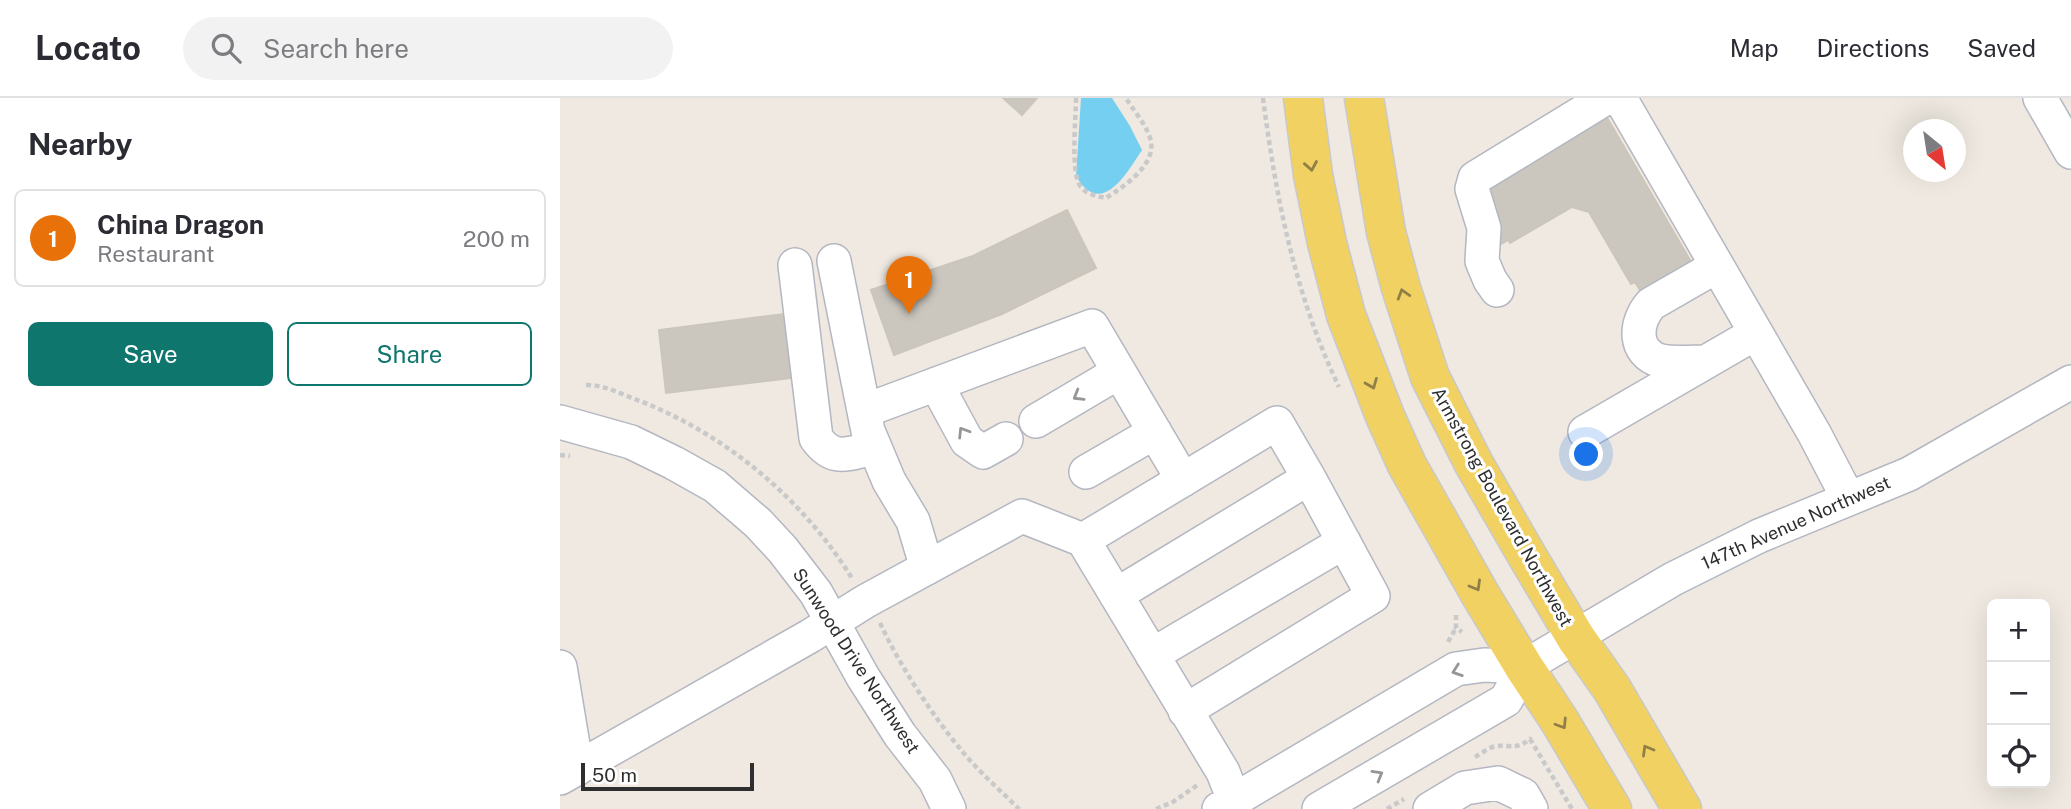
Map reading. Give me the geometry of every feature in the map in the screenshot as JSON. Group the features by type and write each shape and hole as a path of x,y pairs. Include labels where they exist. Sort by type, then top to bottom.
{"main road":[{"path":"1303,98 1308,150 1327,243 1346,315 1368,375 1407,465 1524,667 1612,809"},
{"name":"Armstrong Boulevard Northwest","path":"1364,98 1386,232 1430,377 1474,464 1576,638 1612,689 1682,809"}],"street":[{"path":"1497,290 1482,261 1484,228 1472,189 1475,178 1606,98"},
{"path":"1620,98 1814,433 1848,498"},
{"path":"2040,98 2071,152"},
{"path":"834,261 868,431 890,481 913,521 927,568"},
{"path":"795,265 816,438 831,454 874,448"},
{"path":"1706,362 1661,361 1648,354 1640,342 1637,329 1643,313 1651,304 1717,266"},
{"path":"864,411 1092,326 1183,480"},
{"path":"1585,432 1756,333"},
{"path":"1036,421 1119,372"},
{"name":"147th Avenue Northwest","path":"1524,667 1673,579 1759,536 1909,474 2071,382"},
{"path":"936,384 967,441 983,452 1006,439"},
{"name":"Sunwood Drive Northwest","path":"560,422 631,442 674,463 715,486 758,523 816,593 863,677 942,795 976,809"},
{"path":"1083,540 1276,424 1309,478 1373,596 1185,711"},
{"path":"1086,472 1155,432"},
{"path":"1116,595 1309,478"},
{"path":"560,667 568,774 866,601 1022,516 1083,540 1185,711 1225,794 1372,719 1456,669 1484,665 1524,667 1506,700 1319,809"},
{"path":"1152,656 1343,542"},
{"path":"1430,809 1465,789 1498,783 1523,795 1531,809"}],"path":[{"path":"1076,98 1074,173 1079,186 1092,196 1106,198 1123,187 1144,166 1152,150 1150,137 1126,98"},
{"path":"560,454 579,459"},
{"path":"1530,739 1572,809"}],"water":[{"path":"1081,98 1112,98 1142,150 1121,180 1104,193 1095,193 1085,188 1076,176"}],"building":[{"path":"1003,98 1037,98 1022,115"},
{"path":"1606,116 1694,267 1644,297 1635,282 1631,284 1589,212 1572,207 1510,243 1508,240 1498,246 1480,189"},
{"path":"1067,210 1096,268 1002,314 894,355 871,290 973,256"},
{"path":"784,314 792,378 666,393 659,330"}],"place":[{"name":"China Dragon","path":"909,314"}]}
